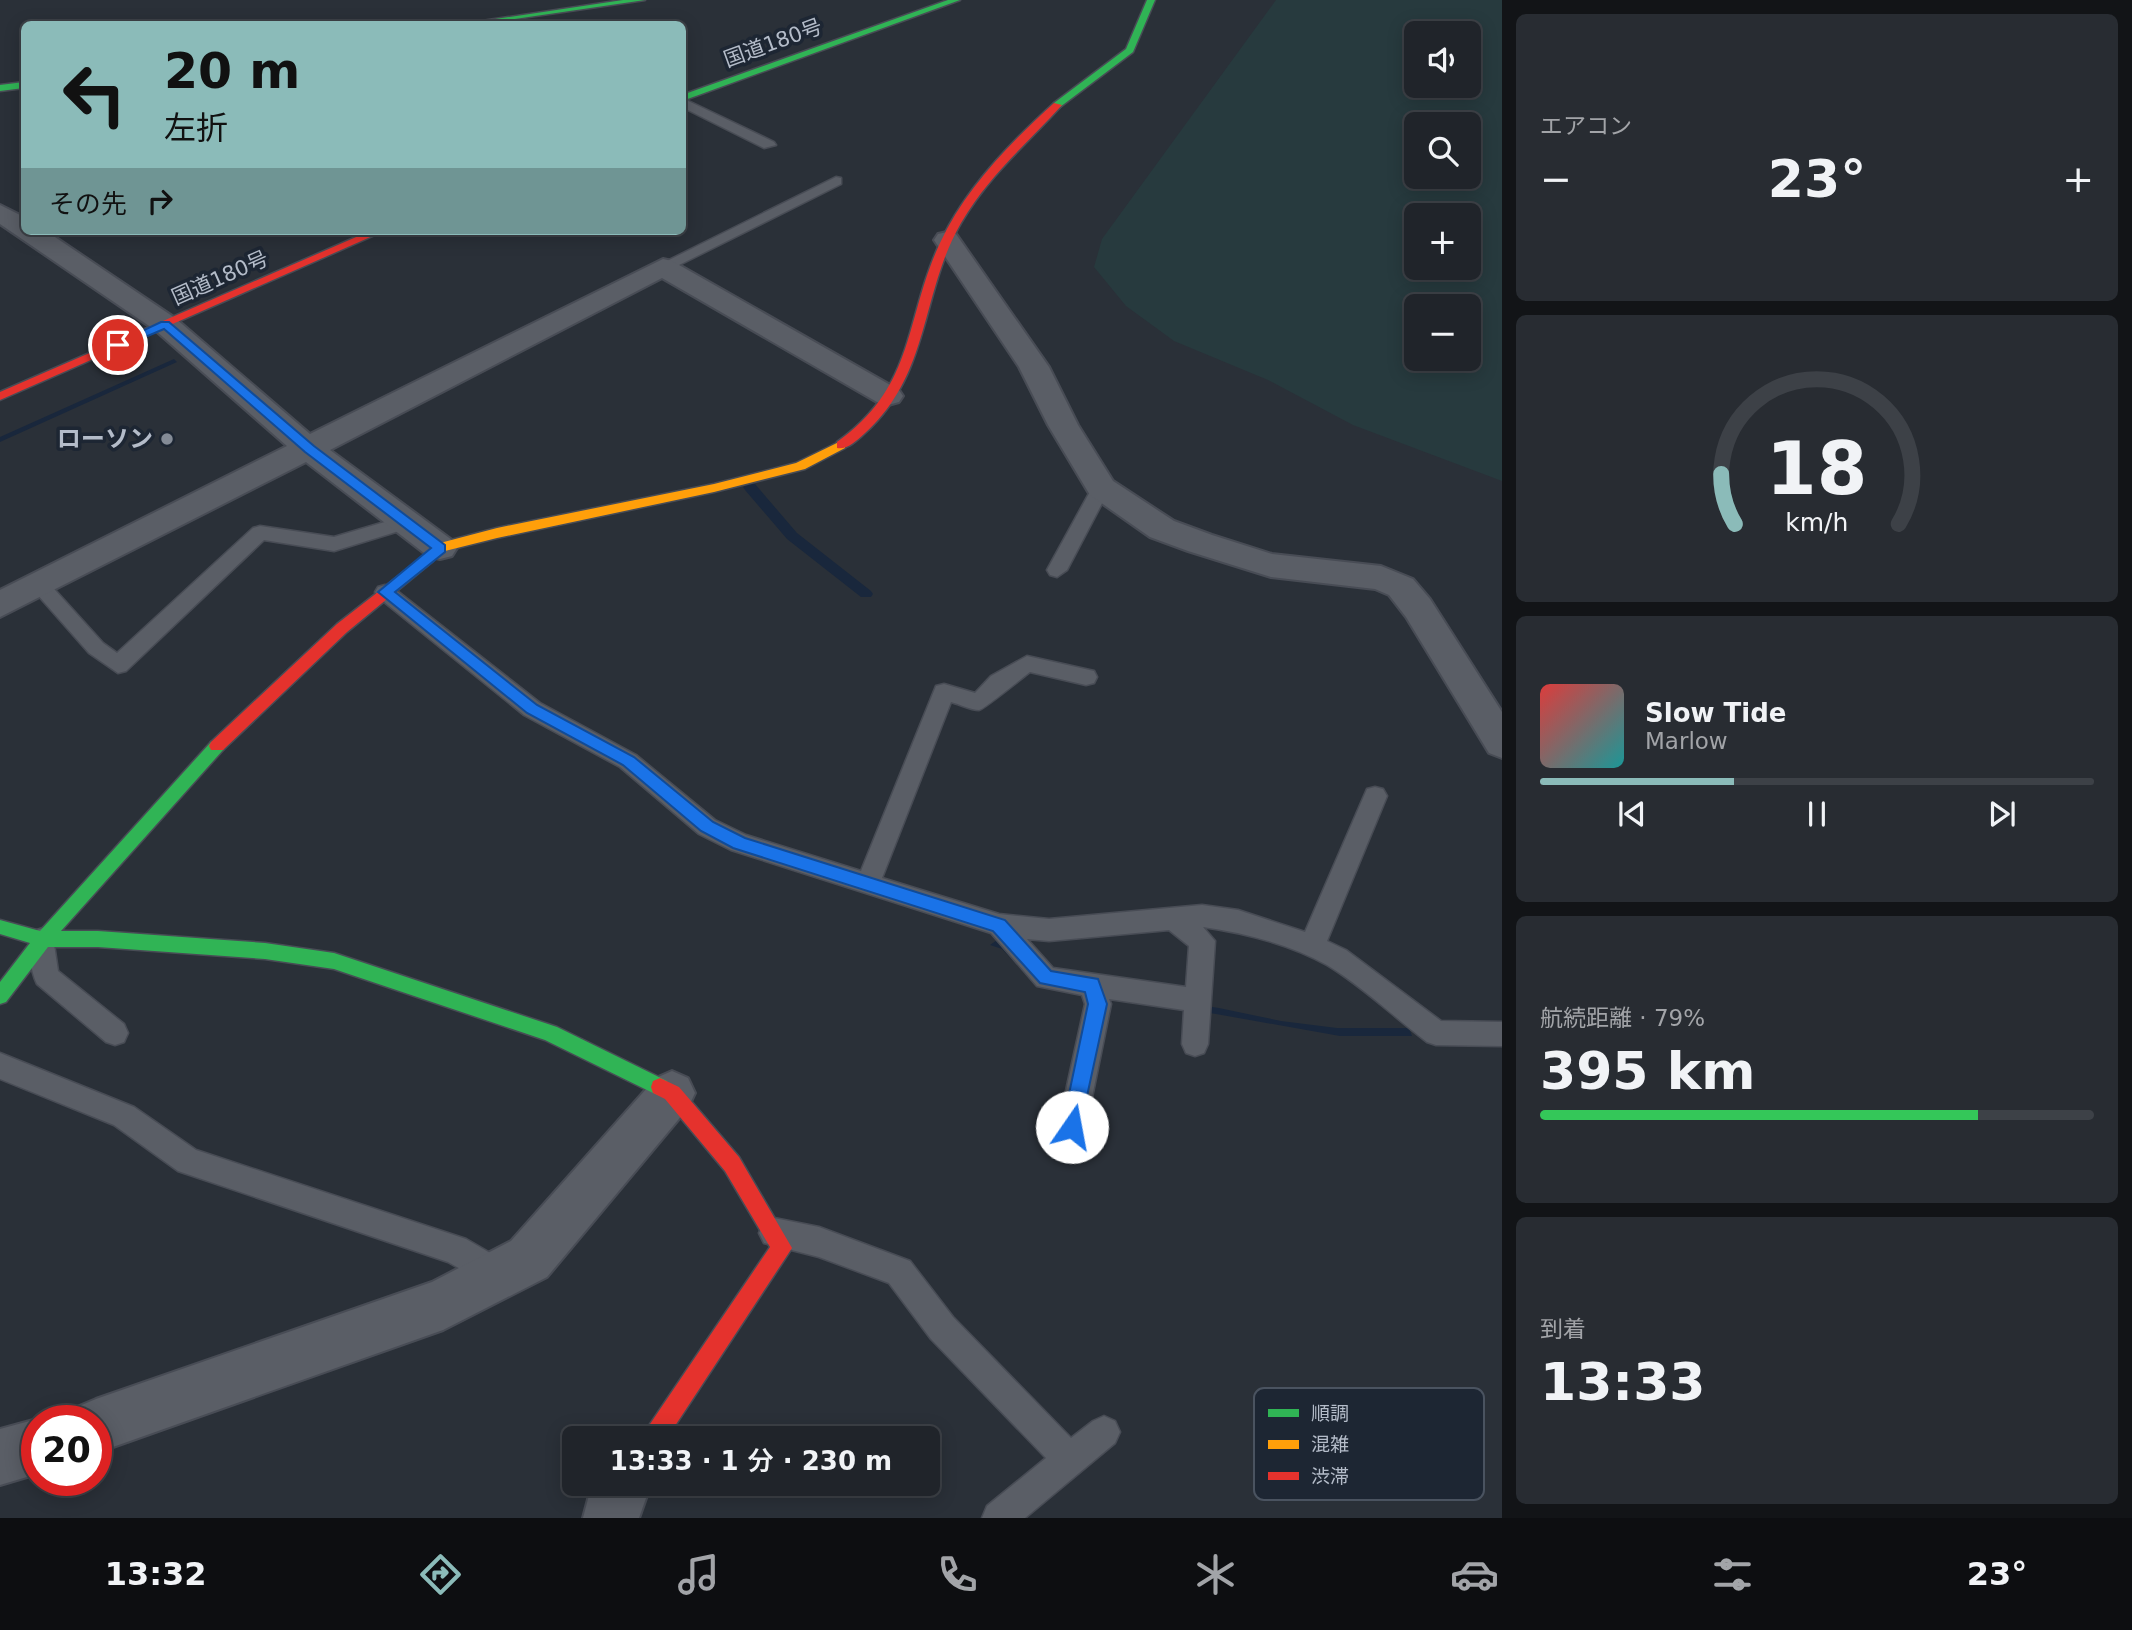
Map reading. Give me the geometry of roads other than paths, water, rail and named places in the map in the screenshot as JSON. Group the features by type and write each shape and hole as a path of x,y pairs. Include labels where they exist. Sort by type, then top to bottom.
{"main road":[{"path":"488,21 641,0"},
{"name":"国道180号","path":"686,99 956,0"},
{"path":"0,996 43,939 228,733 386,592 440,548 497,533 714,488 800,466 847,444 863,431 888,396 912,352 934,271 947,240 992,171 1055,107 1130,50 1151,0"},
{"path":"0,88 21,85"},
{"name":"国道180号","path":"0,396 370,235"},
{"path":"0,927 43,939 112,940 265,951 334,961 550,1033 672,1093 732,1164 782,1248 662,1426"}],"street":[{"path":"0,213 21,224"},
{"path":"40,235 165,324 309,449 440,548"},
{"path":"947,240 1034,367 1063,425 1101,488 1162,529 1200,543 1271,565 1381,578 1401,587 1418,608 1502,743"},
{"path":"0,605 663,267 888,396"},
{"path":"112,1420 443,1304 529,1259 672,1093"},
{"path":"0,1457 21,1451"},
{"path":"611,1518 616,1496"}],"lane":[{"path":"686,102 769,145"},
{"path":"663,267 836,181"},
{"path":"1057,570 1101,488"},
{"path":"39,585 96,648 118,665 260,533 334,544 405,522"},
{"path":"386,592 532,709 628,761 707,827 739,843 999,925 1049,930 1202,916 1238,921 1312,946 1337,958 1436,1033 1502,1034"},
{"path":"868,883 944,692 979,702 1027,664 1086,677"},
{"path":"1312,946 1375,796"},
{"path":"1174,919 1202,941 1195,1044"},
{"path":"999,925 1046,978 1198,1000"},
{"path":"43,939 46,976 115,1033"},
{"path":"1072,1127 1098,1004 1092,985"},
{"path":"0,1066 124,1116 188,1161 455,1251 499,1275"},
{"path":"774,1233 819,1242 899,1272 943,1328 1070,1460"},
{"path":"999,1518 1104,1432"}],"water":[{"path":"174,359 177,362 0,442 0,437"},
{"path":"997,940 1041,982 1337,1028 1409,1028 1412,1036 1340,1036 1038,987 1002,949 990,945"}],"waterway":[{"path":"750,487 792,536 866,594"}],"place":[{"name":"ローソン","path":"167,439"}]}
